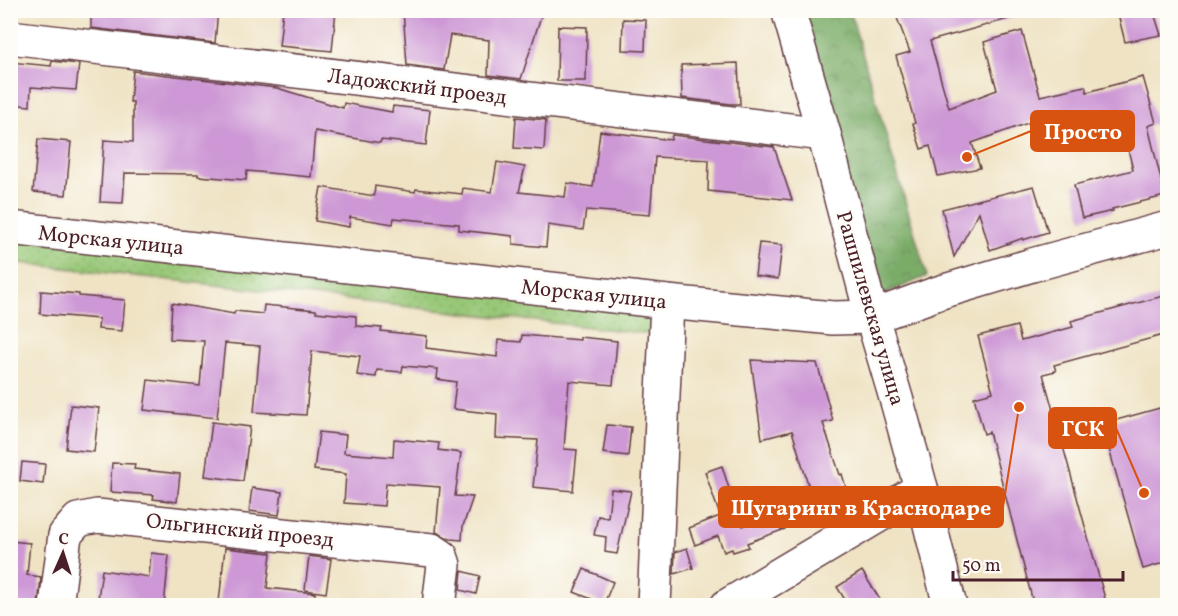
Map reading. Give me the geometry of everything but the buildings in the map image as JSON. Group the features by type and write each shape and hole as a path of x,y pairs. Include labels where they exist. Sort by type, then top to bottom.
{"street":[{"name":"Рашпилевская улица","path":"788,10 921,488 950,606"},
{"name":"Ладожский проезд","path":"10,37 824,134"},
{"name":"Морская улица","path":"10,228 667,302 833,318 872,317 938,293 1167,228"},
{"path":"654,606 667,302"},
{"path":"727,606 921,488"},
{"name":"Ольгинский проезд","path":"56,606 64,535 78,520 97,516 432,550 441,556 444,565 439,606"}],"green space":[{"path":"798,11 850,11 927,276 880,296"},
{"path":"11,238 660,316 659,335 11,262"}],"place":[{"name":"Просто","path":"967,157"},
{"name":"Шугаринг в Краснодаре","path":"1019,407"},
{"name":"ГСК","path":"1144,493"}]}
